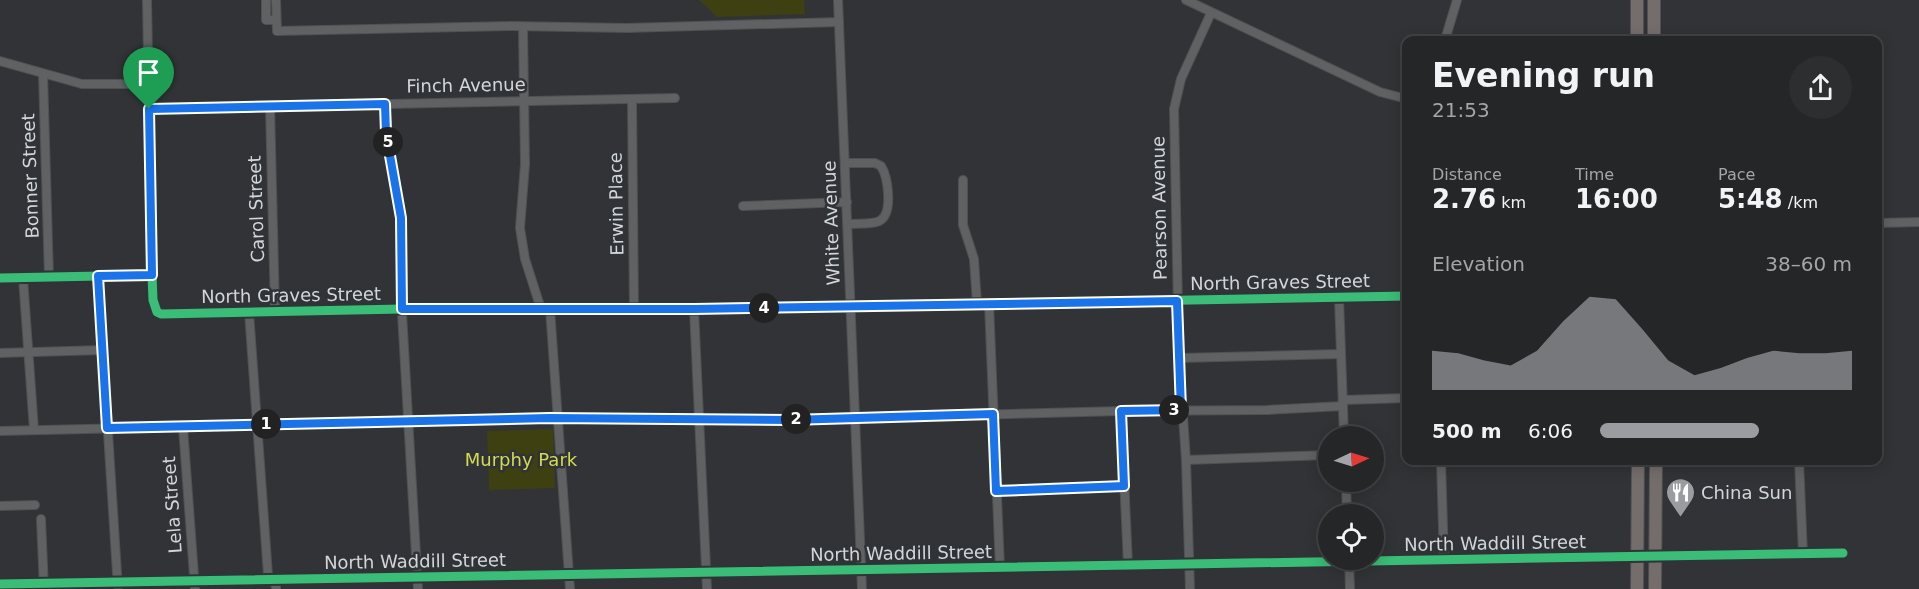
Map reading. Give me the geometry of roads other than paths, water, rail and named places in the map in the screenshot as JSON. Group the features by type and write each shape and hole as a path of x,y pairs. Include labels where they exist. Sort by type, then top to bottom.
{"highway":[{"path":"1636,0 1637,36"},
{"path":"1654,0 1654,36"},
{"path":"1637,589 1638,465"},
{"path":"1655,589 1656,465"}],"street":[{"path":"0,278 152,275 147,0"},
{"path":"266,0 266,20 276,20"},
{"path":"276,0 277,31 511,26 627,28 839,22"},
{"name":"White Avenue","path":"838,0 862,589"},
{"path":"1186,0 1380,92 1402,98"},
{"path":"1446,36 1457,0"},
{"name":"Pearson Avenue","path":"1190,589 1186,460 1181,410 1177,301 1174,98 1180,79 1211,13"},
{"path":"523,28 525,165 520,228 525,259 546,309 558,418 570,589"},
{"path":"0,61 95,86 148,84"},
{"name":"Bonner Street","path":"43,74 49,277"},
{"name":"Finch Avenue","path":"149,109 675,98"},
{"name":"Erwin Place","path":"632,99 634,309"},
{"path":"385,104 386,133 401,218 402,309 418,589"},
{"name":"Carol Street","path":"270,106 275,311"},
{"path":"845,163 875,163 881,166 887,185 888,199 886,212 878,222 848,224"},
{"path":"963,180 963,225 974,259 977,304"},
{"path":"743,206 847,201"},
{"path":"1882,223 1919,222"},
{"name":"North Graves Street","path":"152,275 153,300 157,312 161,314 402,309 694,309 1402,296"},
{"path":"98,276 118,585"},
{"path":"23,278 34,430"},
{"path":"1339,298 1344,426"},
{"path":"989,304 1000,568"},
{"path":"694,309 708,589"},
{"path":"249,312 268,575 276,589"},
{"path":"0,353 103,350"},
{"path":"1179,358 1341,354"},
{"path":"0,431 558,418 856,418 1181,410 1402,398"},
{"path":"1121,411 1128,566"},
{"name":"Lela Street","path":"183,427 195,585"},
{"path":"1186,460 1318,455"},
{"path":"1441,465 1444,561"},
{"path":"1799,465 1803,555"},
{"path":"996,491 1124,486"},
{"path":"0,506 34,505"},
{"path":"41,519 44,586"},
{"name":"North Waddill Street","path":"1384,561 1843,553"},
{"name":"North Waddill Street","path":"0,584 195,585 272,580 417,577 1318,562"},
{"path":"1349,570 1350,589"}],"place":[{"name":"China Sun","path":"1680,518"}],"park label":[{"name":"Murphy Park","path":"521,459"}]}
